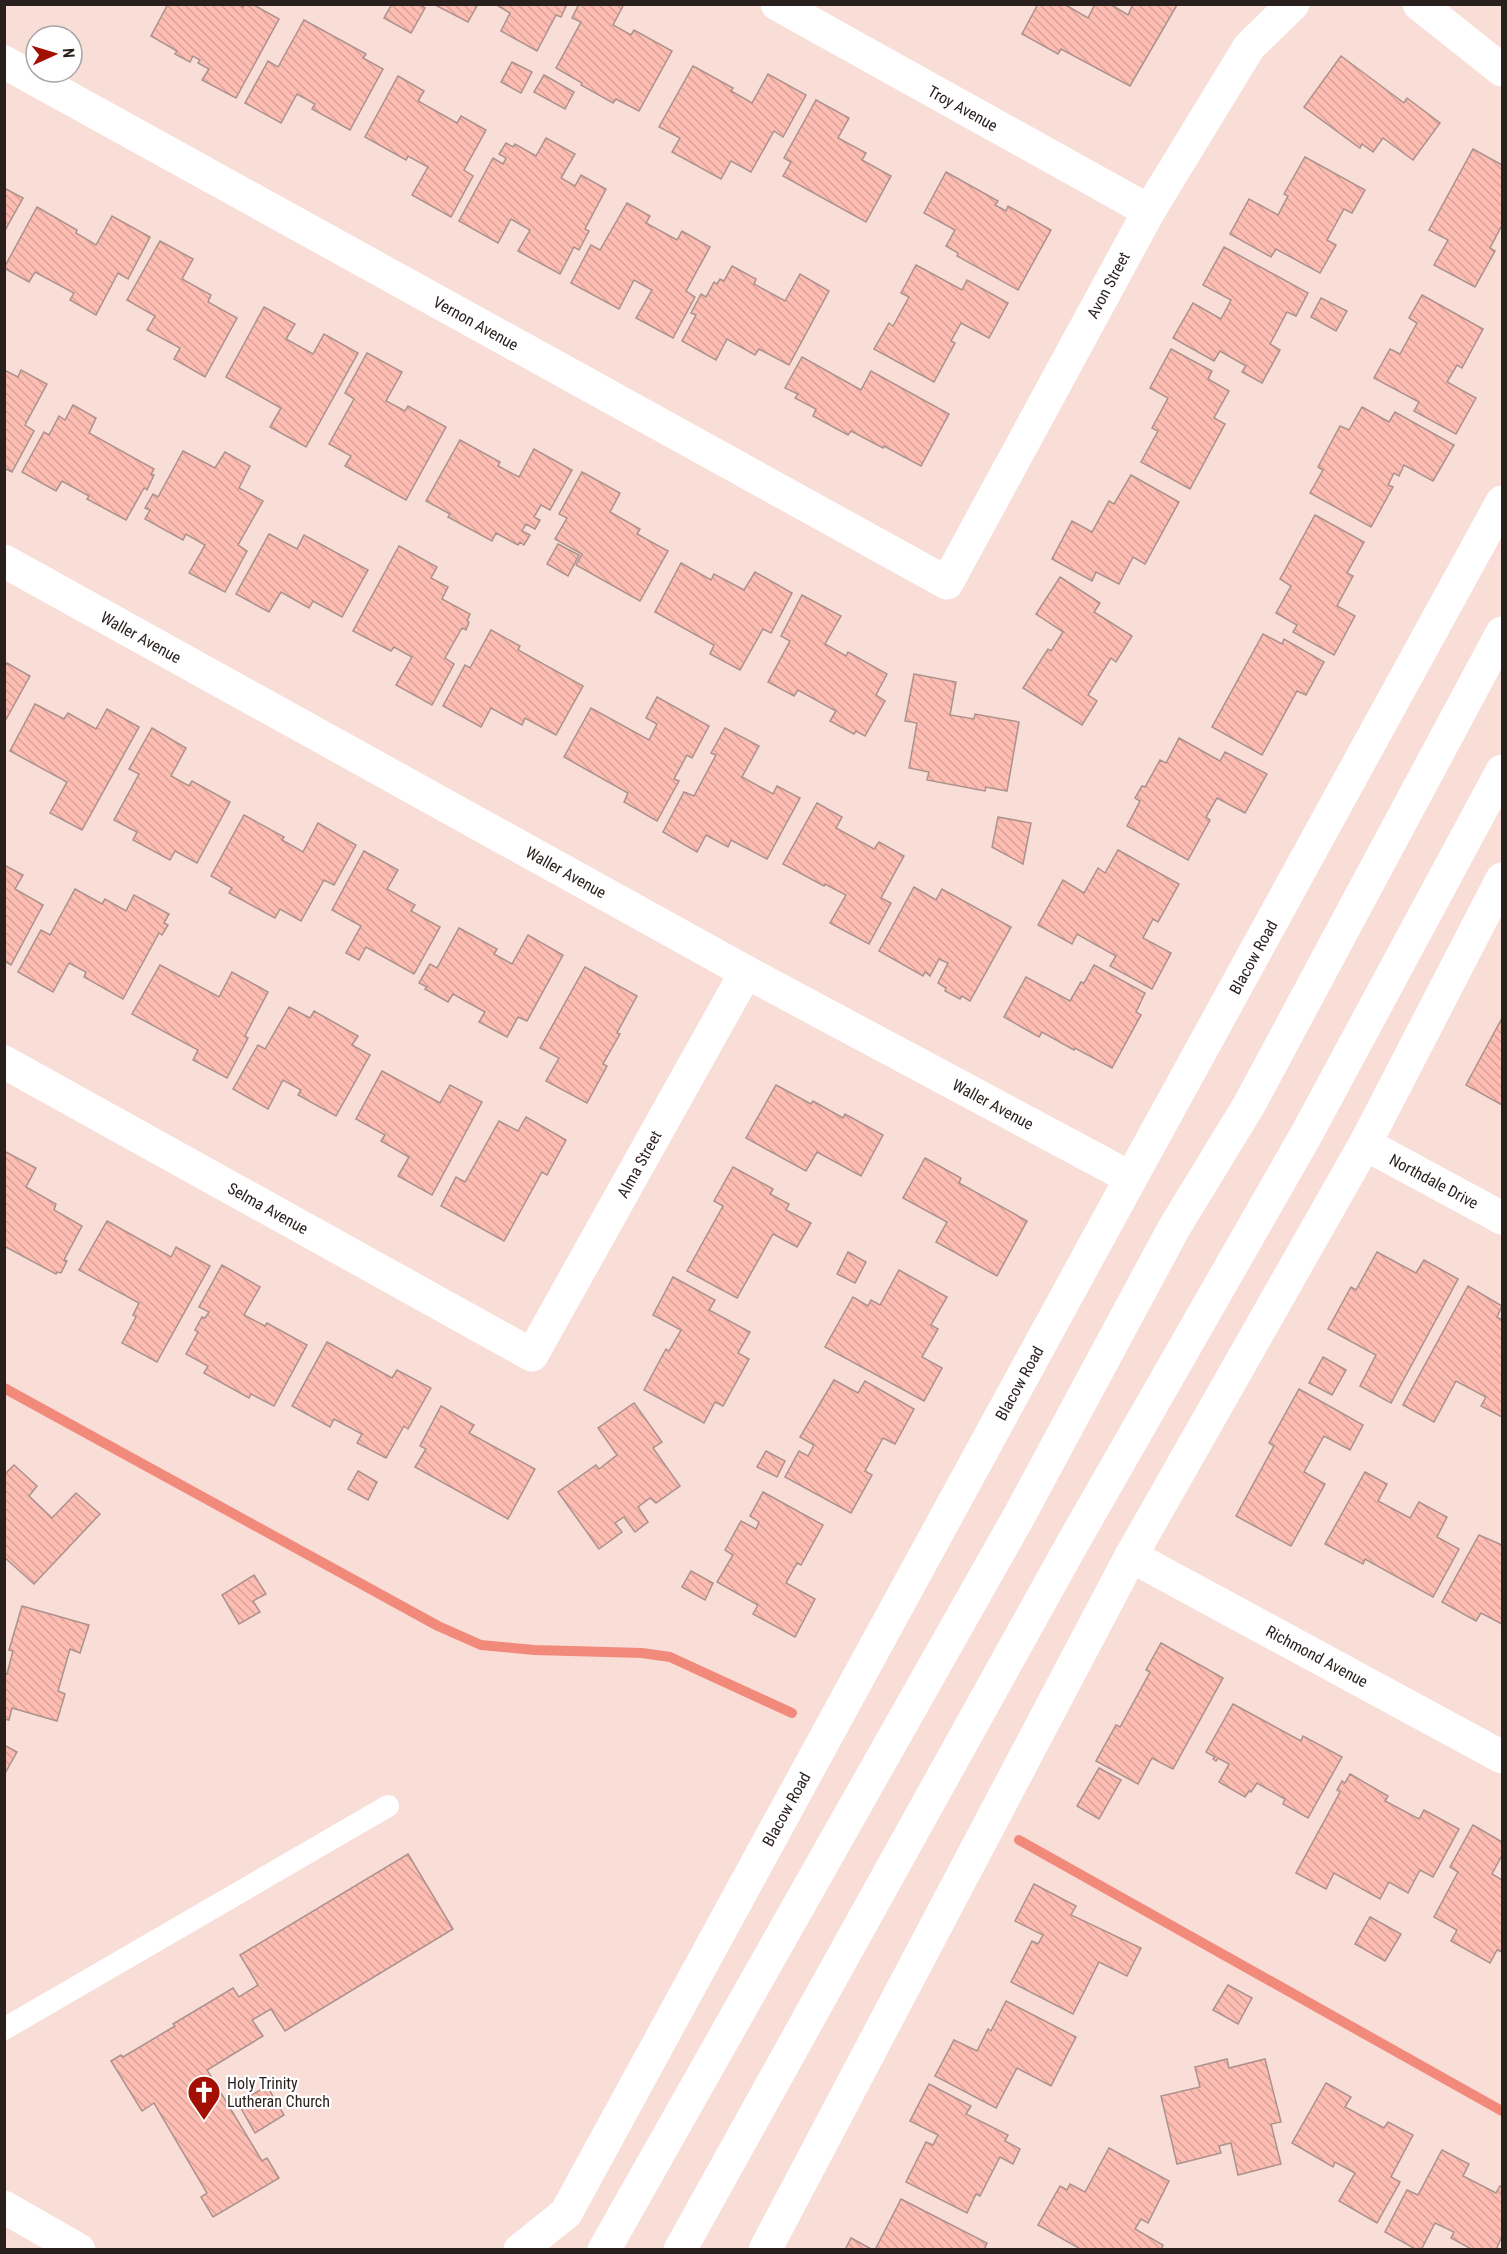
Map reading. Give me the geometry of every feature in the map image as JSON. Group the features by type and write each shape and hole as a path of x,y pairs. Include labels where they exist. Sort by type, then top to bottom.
{"street":[{"name":"Troy Avenue","path":"777,4 1149,211"},
{"name":"Avon Street","path":"947,583 1149,211 1249,47 1293,4"},
{"path":"1419,4 1503,70"},
{"name":"Vernon Avenue","path":"4,62 947,583"},
{"name":"Blacow Road","path":"520,2250 566,2213 1503,502"},
{"name":"Waller Avenue","path":"4,561 746,972 1131,1178"},
{"path":"604,2250 1018,1518 1174,1228 1249,1105 1503,633"},
{"path":"680,2250 1065,1556 1306,1135 1503,771"},
{"path":"765,2250 1131,1556 1365,1144 1503,879"},
{"name":"Alma Street","path":"532,1355 746,972"},
{"name":"Selma Avenue","path":"4,1062 532,1355"},
{"name":"Northdale Drive","path":"1365,1144 1503,1218"},
{"name":"Richmond Avenue","path":"1131,1556 1503,1757"},
{"path":"4,2207 79,2250"}],"lane":[{"path":"4,2029 388,1806"}],"building":[{"path":"168,4 239,4 243,7 244,4 252,4 279,19 236,98 202,80 209,69 198,63 200,60 193,56 190,62 175,54 177,51 151,36"},
{"path":"392,4 419,4 425,8 411,33 384,18"},
{"path":"438,4 478,4 468,22 437,6"},
{"path":"495,4 567,4 561,17 556,15 537,51 501,31 510,13"},
{"path":"579,4 624,4 613,25 631,35 634,30 672,51 639,111 616,99 613,103 556,68 581,22 572,18"},
{"path":"1038,4 1064,4 1088,18 1095,4 1110,4 1128,15 1133,4 1177,5 1130,86 1061,49 1058,54 1022,34"},
{"path":"304,20 366,54 363,58 383,69 350,130 312,109 315,104 297,94 281,123 245,103 268,61 278,67"},
{"path":"1341,56 1404,103 1407,98 1440,123 1413,160 1383,138 1373,152 1362,144 1360,148 1304,107"},
{"path":"512,62 532,72 521,93 501,82"},
{"path":"693,66 733,88 731,91 752,103 768,74 806,95 783,137 774,131 751,172 731,161 721,179 672,152 680,138 659,127"},
{"path":"544,75 574,92 565,109 534,92"},
{"path":"398,76 424,91 418,101 457,123 461,116 486,130 464,170 473,176 451,217 412,195 428,167 408,156 406,160 365,137"},
{"path":"816,100 849,118 838,138 866,153 862,160 891,176 866,222 783,176 791,162 784,158"},
{"path":"546,138 575,154 561,178 575,186 581,175 606,189 585,229 589,231 579,250 574,247 560,274 518,251 530,230 511,219 498,243 459,221 493,158 503,164 506,158 499,154 506,143 513,147 515,144 536,156"},
{"path":"1473,149 1502,165 1502,225 1490,248 1495,251 1475,287 1434,265 1448,240 1429,230"},
{"path":"1305,157 1365,190 1352,213 1344,209 1327,240 1336,245 1320,273 1276,249 1271,257 1230,234 1249,199 1278,215 1288,196 1284,194"},
{"path":"946,172 998,201 995,205 1006,211 1008,206 1051,230 1018,290 957,256 958,253 946,246 955,230 924,213"},
{"path":"4,188 23,198 4,232"},
{"path":"627,203 650,216 646,223 677,240 682,231 710,247 686,291 695,297 673,338 636,318 652,290 634,280 619,309 571,283 591,245 600,250"},
{"path":"37,207 77,230 76,233 96,245 112,216 150,237 128,279 118,273 96,315 70,300 74,293 35,272 29,282 4,268"},
{"path":"160,241 193,259 182,279 211,295 208,302 237,318 205,377 174,359 180,348 147,330 155,316 127,300"},
{"path":"1224,247 1308,293 1296,316 1287,312 1270,344 1280,350 1262,383 1242,372 1246,366 1220,351 1214,361 1173,338 1193,303 1221,319 1231,300 1203,285"},
{"path":"916,265 962,290 967,280 1008,303 989,338 961,323 951,341 955,343 934,382 874,349 889,323 893,326 909,297 901,293"},
{"path":"732,266 756,279 754,284 785,301 800,274 829,291 789,365 759,349 755,355 727,339 716,360 682,341 696,315 691,313 701,294 706,297 714,282 717,284 720,279 724,281"},
{"path":"1422,295 1483,329 1462,368 1457,365 1447,382 1476,398 1456,434 1414,411 1419,402 1374,378 1390,349 1400,354 1417,323 1409,318"},
{"path":"1321,298 1347,311 1336,331 1311,317"},
{"path":"264,307 295,324 286,339 313,354 324,334 358,353 306,447 270,427 281,408 226,377"},
{"path":"1171,349 1212,371 1208,379 1229,391 1214,418 1225,424 1190,489 1141,462 1158,431 1152,428 1168,398 1150,388"},
{"path":"367,353 402,372 386,401 405,411 408,406 446,427 406,500 345,466 351,456 329,444 354,399 345,393"},
{"path":"802,357 861,390 871,371 949,414 921,466 884,446 883,448 851,431 848,435 813,416 816,409 795,398 798,394 785,388"},
{"path":"4,370 18,377 21,370 47,384 25,425 34,431 12,472 4,468"},
{"path":"73,405 96,418 89,433 154,469 151,474 154,475 147,490 144,488 126,520 87,499 89,496 62,481 56,491 22,472 44,432 49,435 59,416 65,420"},
{"path":"1362,407 1389,422 1395,412 1454,445 1433,481 1404,465 1399,476 1394,473 1388,485 1393,487 1371,527 1310,493 1323,470 1318,467 1340,426 1349,430"},
{"path":"460,440 500,462 498,466 519,477 534,449 572,470 550,510 541,505 534,517 540,520 535,529 526,524 522,531 530,535 524,545 520,542 518,545 496,533 492,541 448,517 450,514 426,501"},
{"path":"183,451 215,468 225,452 250,466 239,488 263,501 238,545 247,551 225,592 189,573 205,545 186,534 183,540 145,519 150,510 145,508 153,494 158,497"},
{"path":"582,472 620,493 610,512 640,529 637,534 668,551 640,601 576,565 582,554 555,539 567,518 559,514"},
{"path":"1131,475 1179,502 1145,564 1133,557 1119,584 1096,572 1092,581 1052,559 1072,521 1092,532 1109,501 1114,504"},
{"path":"1315,515 1364,542 1347,573 1353,576 1337,606 1355,616 1334,655 1293,632 1297,625 1276,613 1291,586 1280,579"},
{"path":"269,534 297,549 304,535 368,570 342,617 313,601 309,608 281,592 269,612 236,594"},
{"path":"558,544 579,555 568,576 547,564"},
{"path":"399,546 437,567 431,578 448,587 442,599 470,614 466,630 462,628 445,658 454,664 432,705 396,685 412,657 394,647 391,651 353,631"},
{"path":"681,563 711,580 714,574 744,590 755,572 792,593 771,633 763,629 740,670 710,654 714,645 655,612"},
{"path":"1060,577 1100,603 1094,612 1132,636 1116,662 1111,658 1088,695 1097,701 1082,725 1023,688 1048,649 1051,651 1063,632 1036,614"},
{"path":"802,595 841,616 825,644 846,656 848,652 887,674 876,695 885,701 865,736 856,731 854,734 830,721 836,711 798,690 794,696 768,682 790,641 781,636"},
{"path":"491,630 520,646 518,650 583,686 556,735 525,718 522,725 491,708 481,727 443,706 465,665 470,668"},
{"path":"1263,634 1282,644 1284,639 1324,662 1306,695 1297,691 1262,755 1212,727"},
{"path":"7,663 30,676 4,723 4,667"},
{"path":"914,674 956,682 950,715 974,719 975,714 1019,722 1007,791 986,787 985,791 927,780 929,772 909,768 917,723 905,721"},
{"path":"657,697 709,726 692,758 687,755 674,779 679,781 657,821 624,802 628,793 564,757 591,708 649,740 657,724 646,718"},
{"path":"35,704 64,719 68,713 96,729 107,709 139,727 82,830 50,813 67,782 10,751"},
{"path":"152,728 186,748 171,776 189,786 192,781 230,802 197,863 175,851 170,860 133,840 137,832 114,820 139,774 129,769"},
{"path":"725,728 759,746 742,777 773,794 777,786 800,798 767,859 731,840 728,847 706,835 697,852 663,832 684,792 694,796 716,755 711,753"},
{"path":"1179,738 1220,761 1225,752 1267,774 1245,813 1217,798 1206,817 1210,820 1188,860 1127,826 1140,801 1135,798 1142,786 1145,787 1160,760 1166,763"},
{"path":"817,803 842,817 836,828 874,849 879,842 904,856 881,898 891,903 869,944 830,923 846,895 783,864"},
{"path":"244,815 284,837 282,840 303,852 318,823 356,845 334,885 324,880 301,921 280,909 275,918 229,893 232,888 211,876"},
{"path":"998,817 1031,823 1023,864 992,847"},
{"path":"1118,850 1179,884 1158,922 1153,919 1143,938 1171,953 1152,989 1110,966 1116,956 1077,934 1072,944 1038,925 1063,880 1084,893 1098,868 1105,873"},
{"path":"364,851 398,870 387,889 415,905 411,911 440,927 414,974 366,947 359,960 346,953 361,926 332,910"},
{"path":"4,865 23,875 15,889 43,905 11,965 4,961"},
{"path":"914,887 936,900 942,889 1011,927 970,1001 962,996 960,999 945,991 946,988 938,983 948,963 939,959 930,976 925,972 923,976 879,951"},
{"path":"75,889 102,904 105,899 126,911 134,895 169,914 164,923 168,925 162,935 159,933 123,999 84,977 86,972 69,963 53,992 18,972 41,930 50,935"},
{"path":"459,928 497,949 494,954 512,964 528,935 563,955 527,1021 518,1017 507,1037 479,1022 485,1012 453,994 448,1002 419,983 430,964 437,968"},
{"path":"160,965 219,997 232,972 268,992 245,1036 248,1038 227,1078 193,1060 198,1050 132,1014"},
{"path":"1094,965 1145,993 1136,1012 1141,1015 1112,1068 1042,1032 1039,1037 1004,1017 1026,977 1070,1001"},
{"path":"585,967 637,996 603,1064 607,1066 587,1103 546,1081 559,1058 540,1048"},
{"path":"289,1007 310,1018 314,1011 358,1036 352,1045 370,1055 336,1116 298,1095 301,1090 283,1080 268,1109 233,1089 258,1045 265,1049"},
{"path":"1502,1018 1502,1105 1466,1085"},
{"path":"382,1071 440,1103 450,1085 482,1102 432,1195 398,1176 409,1157 381,1141 385,1135 356,1119"},
{"path":"776,1085 811,1104 813,1101 843,1118 845,1114 883,1135 861,1176 817,1152 806,1171 746,1138"},
{"path":"526,1117 566,1140 547,1175 542,1172 504,1241 441,1206 456,1177 465,1182 499,1121 518,1131"},
{"path":"4,1151 36,1168 26,1187 56,1204 54,1210 82,1226 64,1260 67,1261 61,1273 56,1274 4,1246"},
{"path":"925,1158 961,1178 959,1183 1027,1221 997,1276 936,1242 947,1222 903,1198"},
{"path":"733,1167 773,1189 770,1194 789,1204 786,1210 811,1223 797,1247 773,1234 737,1298 687,1271 723,1206 714,1201"},
{"path":"107,1221 171,1257 176,1247 210,1266 157,1362 122,1343 136,1317 133,1315 139,1303 79,1270"},
{"path":"848,1252 866,1262 855,1283 837,1274"},
{"path":"1377,1252 1416,1273 1424,1260 1458,1279 1391,1403 1360,1386 1376,1355 1328,1329 1351,1287 1356,1290"},
{"path":"222,1265 260,1287 244,1315 265,1326 267,1323 307,1345 274,1406 251,1394 249,1398 204,1373 208,1366 186,1354 198,1332 195,1330 202,1317 205,1318 209,1312 199,1307"},
{"path":"899,1270 947,1297 931,1325 938,1329 922,1357 942,1368 924,1401 825,1347 853,1297 868,1306 871,1300 880,1305"},
{"path":"673,1277 715,1300 709,1310 750,1332 738,1353 749,1359 723,1406 715,1402 704,1423 644,1390 666,1349 669,1351 681,1330 653,1315"},
{"path":"1468,1286 1502,1306 1497,1317 1502,1320 1502,1417 1481,1406 1486,1397 1456,1381 1434,1422 1403,1405"},
{"path":"327,1342 392,1378 397,1370 431,1388 408,1429 404,1426 386,1458 357,1443 362,1434 334,1419 330,1427 292,1406"},
{"path":"1323,1357 1346,1370 1332,1395 1309,1383"},
{"path":"834,1380 858,1393 865,1381 914,1409 895,1444 883,1438 865,1471 872,1475 851,1513 785,1477 799,1451 808,1456 814,1445 800,1437"},
{"path":"1299,1389 1363,1425 1350,1450 1324,1436 1304,1472 1325,1484 1291,1546 1236,1516 1274,1446 1269,1443"},
{"path":"634,1403 662,1442 653,1448 680,1486 656,1503 650,1498 638,1507 648,1522 635,1532 624,1517 615,1523 622,1532 599,1549 558,1492 596,1465 599,1469 617,1455 598,1428"},
{"path":"441,1406 474,1425 469,1433 535,1469 508,1519 415,1467 426,1449 420,1446"},
{"path":"766,1451 785,1461 777,1477 757,1467"},
{"path":"14,1465 37,1486 29,1496 52,1518 76,1493 100,1514 34,1584 4,1557 4,1475"},
{"path":"358,1471 377,1482 368,1500 348,1489"},
{"path":"1365,1472 1387,1484 1378,1501 1410,1518 1419,1502 1447,1517 1437,1537 1459,1549 1433,1597 1365,1559 1363,1564 1325,1544"},
{"path":"763,1492 823,1525 801,1565 797,1563 786,1583 815,1599 795,1637 753,1614 758,1605 717,1582 733,1555 725,1550 741,1521 756,1529 759,1522 750,1516"},
{"path":"1479,1535 1502,1545 1502,1624 1481,1613 1476,1621 1442,1602"},
{"path":"691,1571 713,1583 705,1600 682,1587"},
{"path":"254,1575 266,1594 253,1601 260,1612 239,1624 222,1595"},
{"path":"22,1606 89,1625 80,1653 70,1649 58,1691 65,1694 57,1721 12,1708 9,1720 4,1719 4,1674 7,1674 13,1651 9,1650"},
{"path":"1161,1643 1223,1678 1173,1769 1152,1758 1138,1784 1096,1761 1116,1725 1120,1727 1150,1672 1146,1670"},
{"path":"1233,1704 1301,1741 1303,1736 1342,1757 1308,1818 1283,1804 1285,1799 1257,1783 1245,1797 1219,1782 1229,1764 1218,1758 1216,1761 1213,1759 1215,1757 1206,1752"},
{"path":"4,1745 17,1752 4,1775"},
{"path":"1099,1768 1121,1780 1099,1819 1077,1806"},
{"path":"1350,1774 1388,1796 1385,1801 1419,1819 1424,1810 1459,1829 1433,1877 1420,1870 1408,1893 1389,1882 1380,1899 1334,1873 1326,1889 1296,1873 1340,1792 1337,1790"},
{"path":"1473,1825 1502,1842 1502,1855 1492,1874 1502,1880 1502,1952 1497,1950 1490,1963 1451,1941 1457,1930 1434,1917 1458,1872 1450,1867"},
{"path":"408,1854 453,1929 285,2031 271,2009 252,2020 263,2036 207,2070 262,2161 267,2158 279,2178 213,2217 201,2197 207,2193 154,2103 142,2111 111,2061 121,2055 123,2057 175,2026 173,2024 233,1988 239,1997 258,1985 240,1955"},
{"path":"1034,1884 1076,1906 1071,1915 1141,1948 1127,1976 1099,1962 1073,2014 1011,1982 1032,1941 1038,1944 1043,1935 1015,1921"},
{"path":"1370,1917 1401,1934 1385,1961 1355,1944"},
{"path":"1228,1985 1252,1998 1238,2024 1213,2010"},
{"path":"1006,2001 1076,2037 1051,2086 1017,2068 996,2108 935,2076 954,2040 977,2051 988,2029 991,2031"},
{"path":"1227,2059 1229,2068 1265,2059 1281,2122 1271,2124 1281,2164 1238,2175 1231,2143 1219,2146 1221,2153 1177,2164 1161,2096 1200,2087 1195,2067"},
{"path":"1326,2083 1351,2097 1345,2107 1384,2128 1388,2122 1413,2135 1391,2177 1400,2182 1377,2223 1339,2201 1355,2173 1335,2162 1333,2167 1292,2143"},
{"path":"929,2084 971,2106 966,2114 1008,2135 1005,2141 1020,2149 1013,2164 1000,2157 980,2196 976,2194 967,2213 906,2182 926,2142 933,2145 938,2135 910,2121"},
{"path":"267,2086 284,2115 255,2133 238,2103"},
{"path":"1109,2148 1169,2181 1148,2223 1141,2219 1135,2229 1163,2245 1161,2250 1082,2250 1038,2225 1060,2186 1067,2190 1070,2184 1085,2192"},
{"path":"1442,2150 1469,2164 1463,2176 1496,2193 1500,2186 1502,2187 1502,2236 1496,2250 1473,2250 1451,2238 1454,2232 1435,2223 1421,2250 1385,2232 1407,2190 1418,2195"},
{"path":"901,2199 987,2243 984,2250 875,2250"},
{"path":"851,2238 873,2250 845,2250"}],"waterway":[{"path":"4,1388 438,1626 481,1645 534,1650 642,1653 670,1657 792,1713"},
{"path":"1019,1840 1502,2111"}],"place":[{"name":"Holy Trinity Lutheran Church","path":"204,2121"}]}
